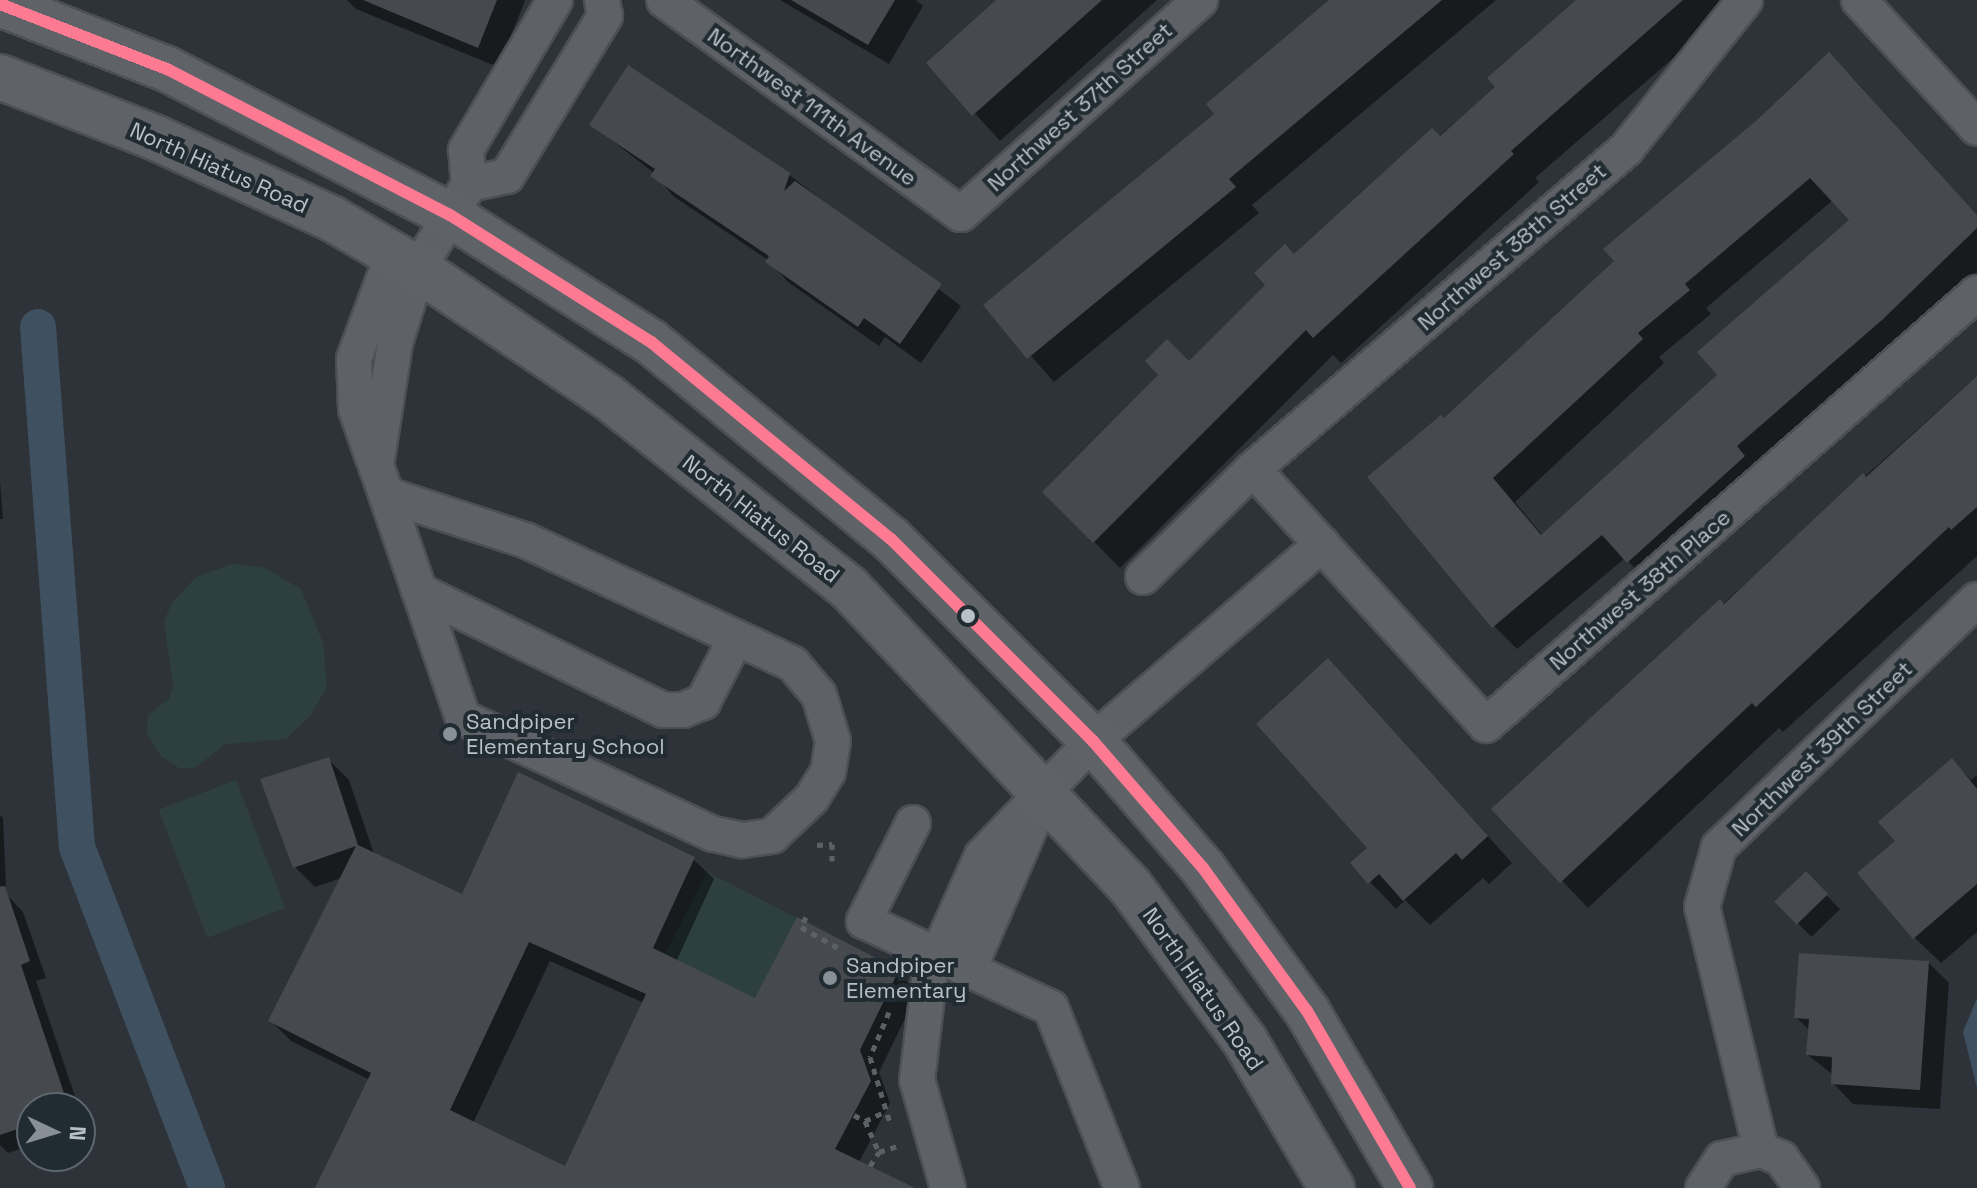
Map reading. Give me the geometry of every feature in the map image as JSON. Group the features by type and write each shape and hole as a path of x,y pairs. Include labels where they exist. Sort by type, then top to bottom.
{"main road":[{"path":"0,4 167,69 460,200 664,352 891,539 1093,741 1203,868 1307,1011 1410,1188"},
{"name":"North Hiatus Road","path":"0,77 166,142 331,218 405,262 608,397 849,588 1045,792 1130,886 1245,1041 1332,1188"}],"street":[{"path":"460,200 466,150 555,0"},
{"path":"382,480 525,540 793,664 808,679 828,715 833,741 828,772 812,798 772,836 742,840 713,834 463,718 382,480 405,262 460,200 507,176 605,16 602,0"},
{"name":"Northwest 111th Avenue","path":"664,0 961,214"},
{"name":"Northwest 37th Street","path":"961,214 1200,0"},
{"name":"Northwest 38th Street","path":"1143,577 1253,469 1627,148 1745,0"},
{"path":"1859,0 1977,128"},
{"name":"Northwest 38th Place","path":"1322,544 1486,725 1977,293"},
{"path":"948,1188 917,1080 930,972 953,963 1045,792 1093,741 1322,544 1253,469"},
{"path":"419,591 663,710 683,710 703,702 736,638"},
{"name":"Northwest 39th Street","path":"1761,1150 1702,907 1719,847 1977,600"},
{"path":"913,823 864,921 1051,1008 1122,1188"},
{"path":"1703,1188 1722,1159 1761,1150 1781,1158 1802,1188"}],"path":[{"path":"817,845 832,844 832,861"},
{"path":"806,917 801,927 856,957"},
{"path":"891,1007 870,1057 903,1160"},
{"path":"865,1121 886,1111"},
{"path":"854,1115 865,1121 879,1152"},
{"path":"870,1166 879,1152 898,1146"}],"shaded area":[{"path":"232,564 263,567 301,589 323,643 327,687 310,716 286,739 225,744 195,768 179,768 161,756 147,734 148,715 169,699 173,686 164,621 172,603 196,577"},
{"path":"236,780 285,908 208,938 159,810"},
{"path":"707,872 797,918 755,1000 665,954"}],"water":[{"path":"1977,998 1977,1088 1963,1032"}],"building":[{"path":"363,0 497,0 478,48"},
{"path":"791,0 895,0 868,45"},
{"path":"996,0 1102,0 972,116 926,63"},
{"path":"1329,0 1442,0 1229,179 1236,187 1027,359 983,305 1214,114 1206,104"},
{"path":"1576,0 1683,0 1511,151 1514,154 1313,338 1306,330 1093,543 1042,492 1158,375 1145,361 1167,339 1189,361 1265,285 1254,273 1285,244 1294,254 1432,128 1440,136 1495,87 1487,78"},
{"path":"1829,52 1977,215 1977,228 1882,320 1737,446 1745,456 1627,563 1602,535 1492,628 1367,477 1441,415 1444,418 1614,261 1603,249 1757,120","holes":["1810,178 1849,220 1697,352 1717,375 1541,535 1493,478 1643,339 1638,333 1690,290 1685,284"]},
{"path":"628,65 790,173 784,191 795,181 942,284 900,344 864,318 858,327 765,262 769,256 650,176 655,169 589,125"},
{"path":"1977,376 1977,507 1951,530 1949,527 1756,707 1752,703 1560,883 1491,809 1720,599 1724,604 1863,473 1866,477"},
{"path":"1328,658 1488,836 1462,860 1456,853 1403,901 1379,874 1368,884 1350,863 1367,848 1256,724"},
{"name":"Sandpiper Elementary","path":"329,757 358,845 462,894 518,772 695,857 653,948 755,998 797,917 899,970 860,1050 871,1081 835,1149 915,1188 315,1188 371,1073 268,1021 356,846 293,868 260,779","holes":["529,942 646,994 565,1166 450,1110"]},
{"path":"1952,758 1977,789 1977,884 1913,939 1857,873 1895,841 1878,822"},
{"path":"1806,871 1828,894 1797,925 1774,902"},
{"path":"5,886 30,961 21,965 64,1092 16,1092 16,1130 0,1135 0,887"},
{"path":"1799,953 1929,961 1920,1090 1831,1084 1832,1057 1806,1055 1809,1019 1794,1018"}],"waterway":[{"path":"38,327 77,847 207,1188"}],"transit line":[{"path":"0,4 167,69 450,215 651,342 891,539 1093,741 1203,868 1307,1011 1410,1188"}],"place":[{"name":"Sandpiper Elementary School","path":"450,734"},
{"name":"Sandpiper Elementary","path":"830,978"}]}
